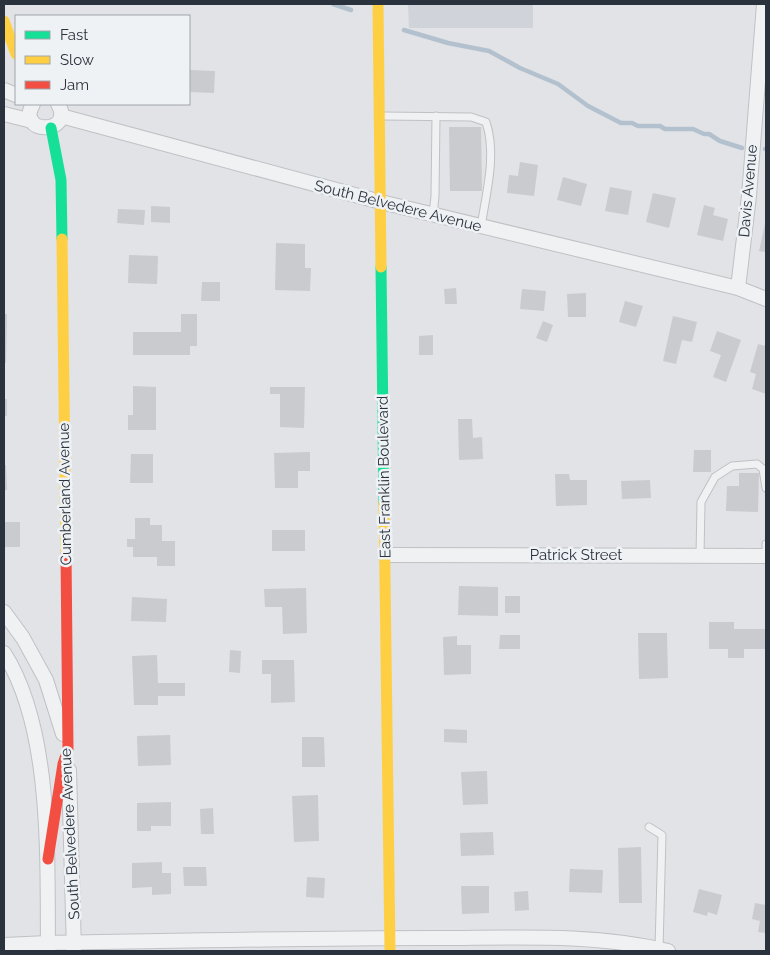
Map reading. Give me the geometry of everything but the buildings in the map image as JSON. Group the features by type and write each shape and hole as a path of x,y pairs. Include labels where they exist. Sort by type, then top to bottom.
{"main road":[{"name":"East Franklin Boulevard","path":"378,4 390,945"},
{"path":"4,21 15,51"},
{"name":"Cumberland Avenue","path":"48,859 63,764 68,749 61,180 51,128"}],"street":[{"name":"Davis Avenue","path":"738,288 749,196 764,4"},
{"path":"32,121 30,111 33,105"},
{"name":"South Belvedere Avenue","path":"59,110 381,202 738,288 766,299"},
{"path":"4,114 32,121 38,127 47,129 55,125 59,110"},
{"name":"Patrick Street","path":"385,555 766,556"},
{"name":"South Belvedere Avenue","path":"4,612 23,638 46,680 68,749 74,947"},
{"name":"South Belvedere Avenue","path":"4,652 26,698 40,762 48,859 48,947"},
{"path":"4,945 74,947 390,945 568,938 626,943 664,950"}],"lane":[{"path":"380,116 471,117 486,122 489,132 490,164 481,227"},
{"path":"433,215 436,116"},
{"path":"700,556 701,502 715,477 732,466 757,464 763,469 766,488"},
{"path":"766,544 766,556"},
{"path":"648,827 662,835 664,950"}],"shaded area":[{"path":"408,4 533,4 533,28 409,28"}],"waterway":[{"path":"333,4 351,10"},
{"path":"404,30 448,43 489,51 520,68 558,84 588,106 621,123 632,123 638,126 660,126 665,129 693,129 742,148"}],"traffic: fast":[{"path":"51,128 61,180 62,239"},
{"path":"381,267 384,503"}],"traffic: slow":[{"path":"378,4 381,267"},
{"path":"4,21 15,51"},
{"path":"62,239 66,554"},
{"path":"384,503 390,951"}],"traffic: jam":[{"path":"48,859 63,764 68,749 66,554"}]}
